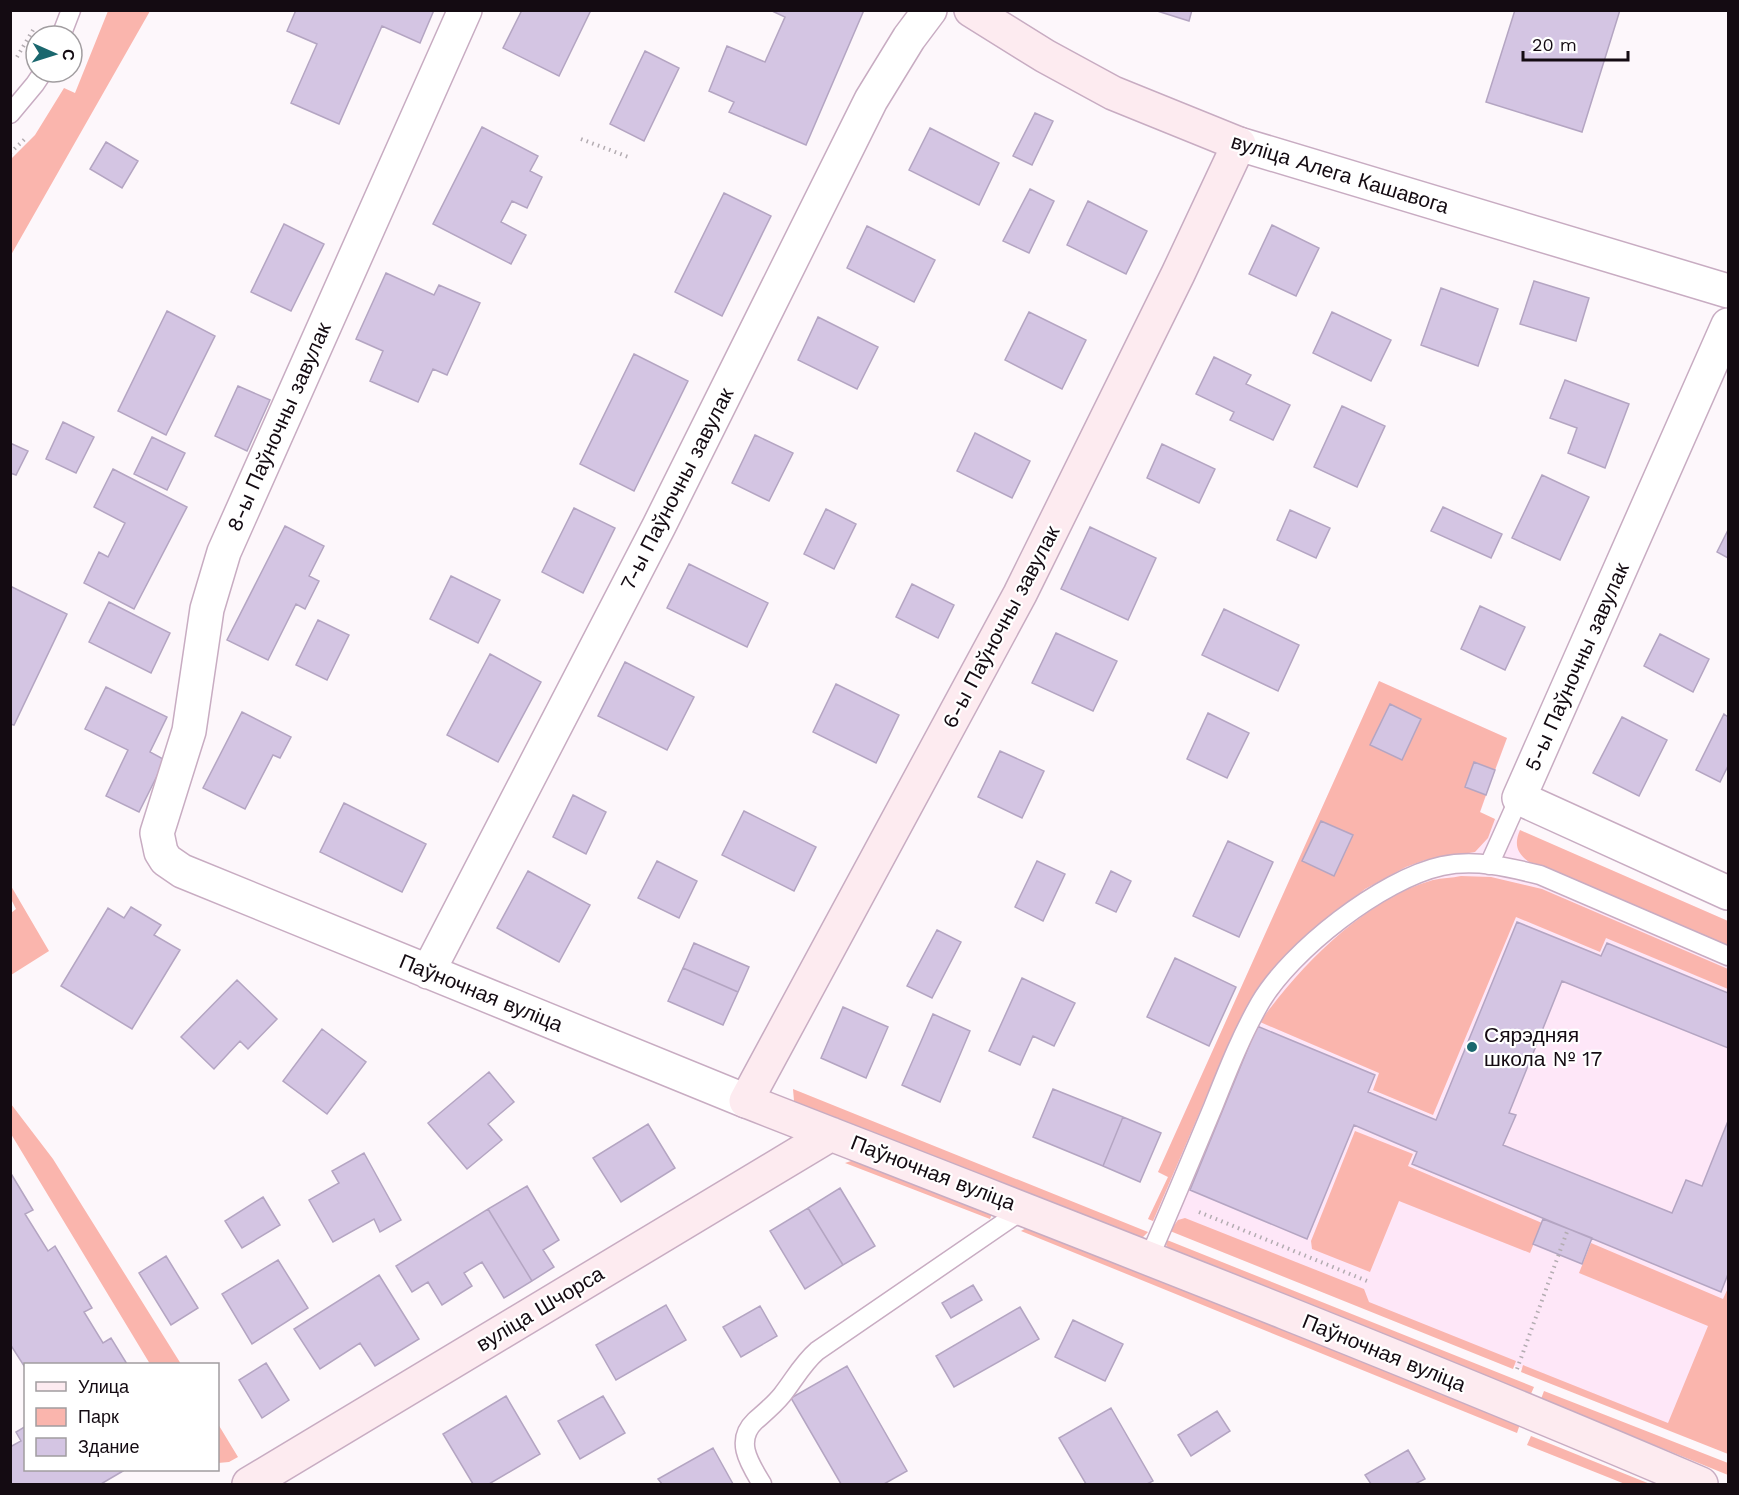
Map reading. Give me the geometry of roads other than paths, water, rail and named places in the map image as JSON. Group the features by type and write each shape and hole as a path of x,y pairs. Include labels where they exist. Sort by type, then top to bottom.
{"street":[{"name":"8-ы Паўночны завулак","path":"166,860 161,852 157,833 185,750 203,630 217,571 232,532 465,10"},
{"name":"7-ы Паўночны завулак","path":"428,972 659,526 871,100 909,38 930,10"},
{"name":"вуліца Алега Кашавога","path":"971,10 1045,56 1113,93 1239,144 1728,291"},
{"name":"6-ы Паўночны завулак","path":"746,1101 1020,594 1178,274 1239,144"},
{"name":"5-ы Паўночны завулак","path":"1728,325 1519,798 1728,893"},
{"name":"Паўночная вуліца","path":"166,860 182,871 428,972 746,1101 1149,1258 1531,1412 1701,1485"},
{"name":"вуліца Шчорса","path":"249,1485 831,1134"}],"lane":[{"path":"10,114 35,84"},
{"path":"1489,865 1519,798"},
{"path":"1149,1258 1241,1038 1261,1001 1289,967 1342,918 1373,895 1407,878 1442,866 1476,863 1510,867 1540,875 1728,956"},
{"path":"762,1485 747,1459 744,1445 746,1431 783,1394 804,1362 1024,1209"}],"place":[{"name":"Сярэдняя школа № 17","path":"1472,1047"}]}
